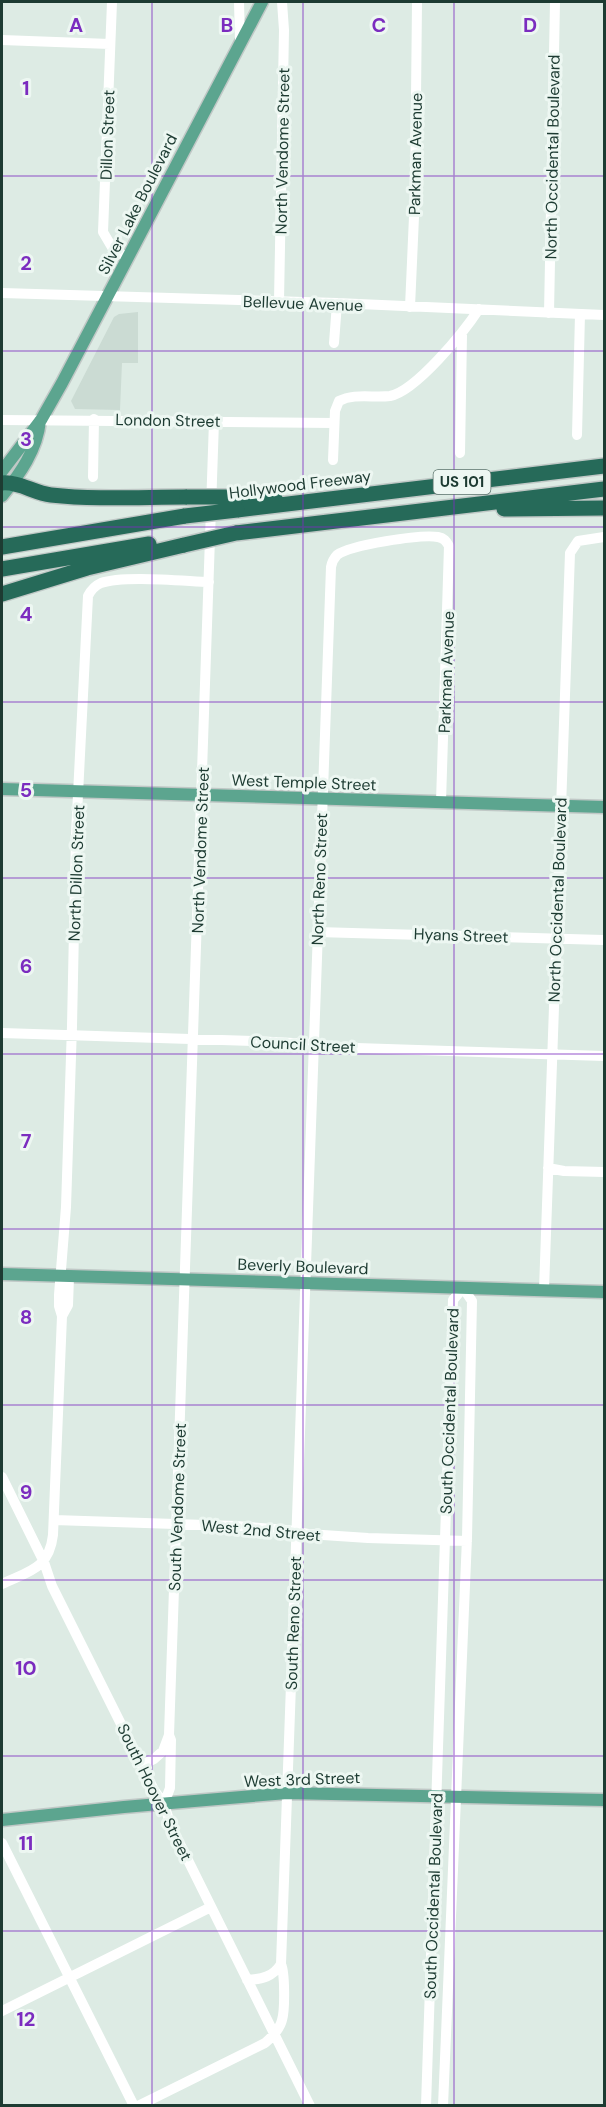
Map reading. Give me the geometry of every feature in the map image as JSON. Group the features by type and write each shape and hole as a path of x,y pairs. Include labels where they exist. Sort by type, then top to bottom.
{"highway":[{"name":"Hollywood Freeway","path":"2,547 185,516 237,504 320,499 604,466"},
{"path":"7,483 62,496 187,497 237,504"},
{"name":"US 101","path":"2,569 237,533 604,489"},
{"path":"432,510 604,508"},
{"path":"2,594 184,542"}],"main road":[{"name":"Silver Lake Boulevard","path":"2,471 41,420 62,383 262,2"},
{"name":"Silver Lake Boulevard","path":"2,496 7,483 23,467 39,437 41,420"},
{"name":"West Temple Street","path":"2,789 604,807"},
{"name":"Beverly Boulevard","path":"2,1274 604,1292"},
{"name":"West 3rd Street","path":"2,1820 287,1793 604,1800"}],"street":[{"name":"Dillon Street","path":"112,2 103,232 113,249 128,258"},
{"path":"240,2 240,41"},
{"name":"North Vendome Street","path":"279,302 284,30 282,2"},
{"name":"Parkman Avenue","path":"410,307 415,183 417,2"},
{"name":"North Occidental Boulevard","path":"549,313 555,2"},
{"path":"2,40 110,44"},
{"name":"Bellevue Avenue","path":"2,293 337,303 604,315"},
{"path":"334,343 337,303"},
{"path":"333,460 335,407 339,401 354,397 389,396 405,390 462,334 479,309"},
{"path":"577,435 580,314"},
{"path":"460,453 462,334"},
{"path":"93,477 94,419"},
{"name":"London Street","path":"2,420 94,419 334,423"},
{"name":"North Vendome Street","path":"184,1279 214,421"},
{"name":"North Reno Street","path":"306,1282 332,561 341,553 392,540 438,537 447,542"},
{"name":"North Occidental Boulevard","path":"544,1290 570,553 572,546 578,541 604,537"},
{"name":"Parkman Avenue","path":"441,802 450,550 447,542"},
{"name":"North Dillon Street","path":"44,1562 51,1550 54,1520 62,1316 59,1306 65,1276 78,791 87,603 90,591 99,584 116,580 209,582"},
{"name":"Hyans Street","path":"318,932 604,940"},
{"name":"Council Street","path":"2,1033 604,1056"},
{"path":"548,1168 564,1171 604,1172"},
{"name":"South Vendome Street","path":"164,1804 170,1788 171,1740 169,1735 184,1279"},
{"name":"South Reno Street","path":"275,2035 283,2020 284,1971 281,1964 306,1282"},
{"name":"South Occidental Boulevard","path":"426,2106 453,1300 463,1288 472,1301 467,1541 443,2106"},
{"name":"South Hoover Street","path":"2,1477 44,1562 52,1586 154,1790 164,1804 169,1821 310,2106"},
{"name":"West 2nd Street","path":"54,1520 237,1526 368,1538 467,1541"},
{"path":"2,1584 44,1562"},
{"path":"142,1766 162,1751 169,1735"},
{"path":"2,1843 136,2106 266,2043 275,2035"},
{"path":"2,2011 211,1907"},
{"path":"247,1980 261,1979 270,1975 281,1964"}],"shaded area":[{"path":"138,312 138,363 122,363 120,410 75,409 71,401 114,317 119,314"}]}
